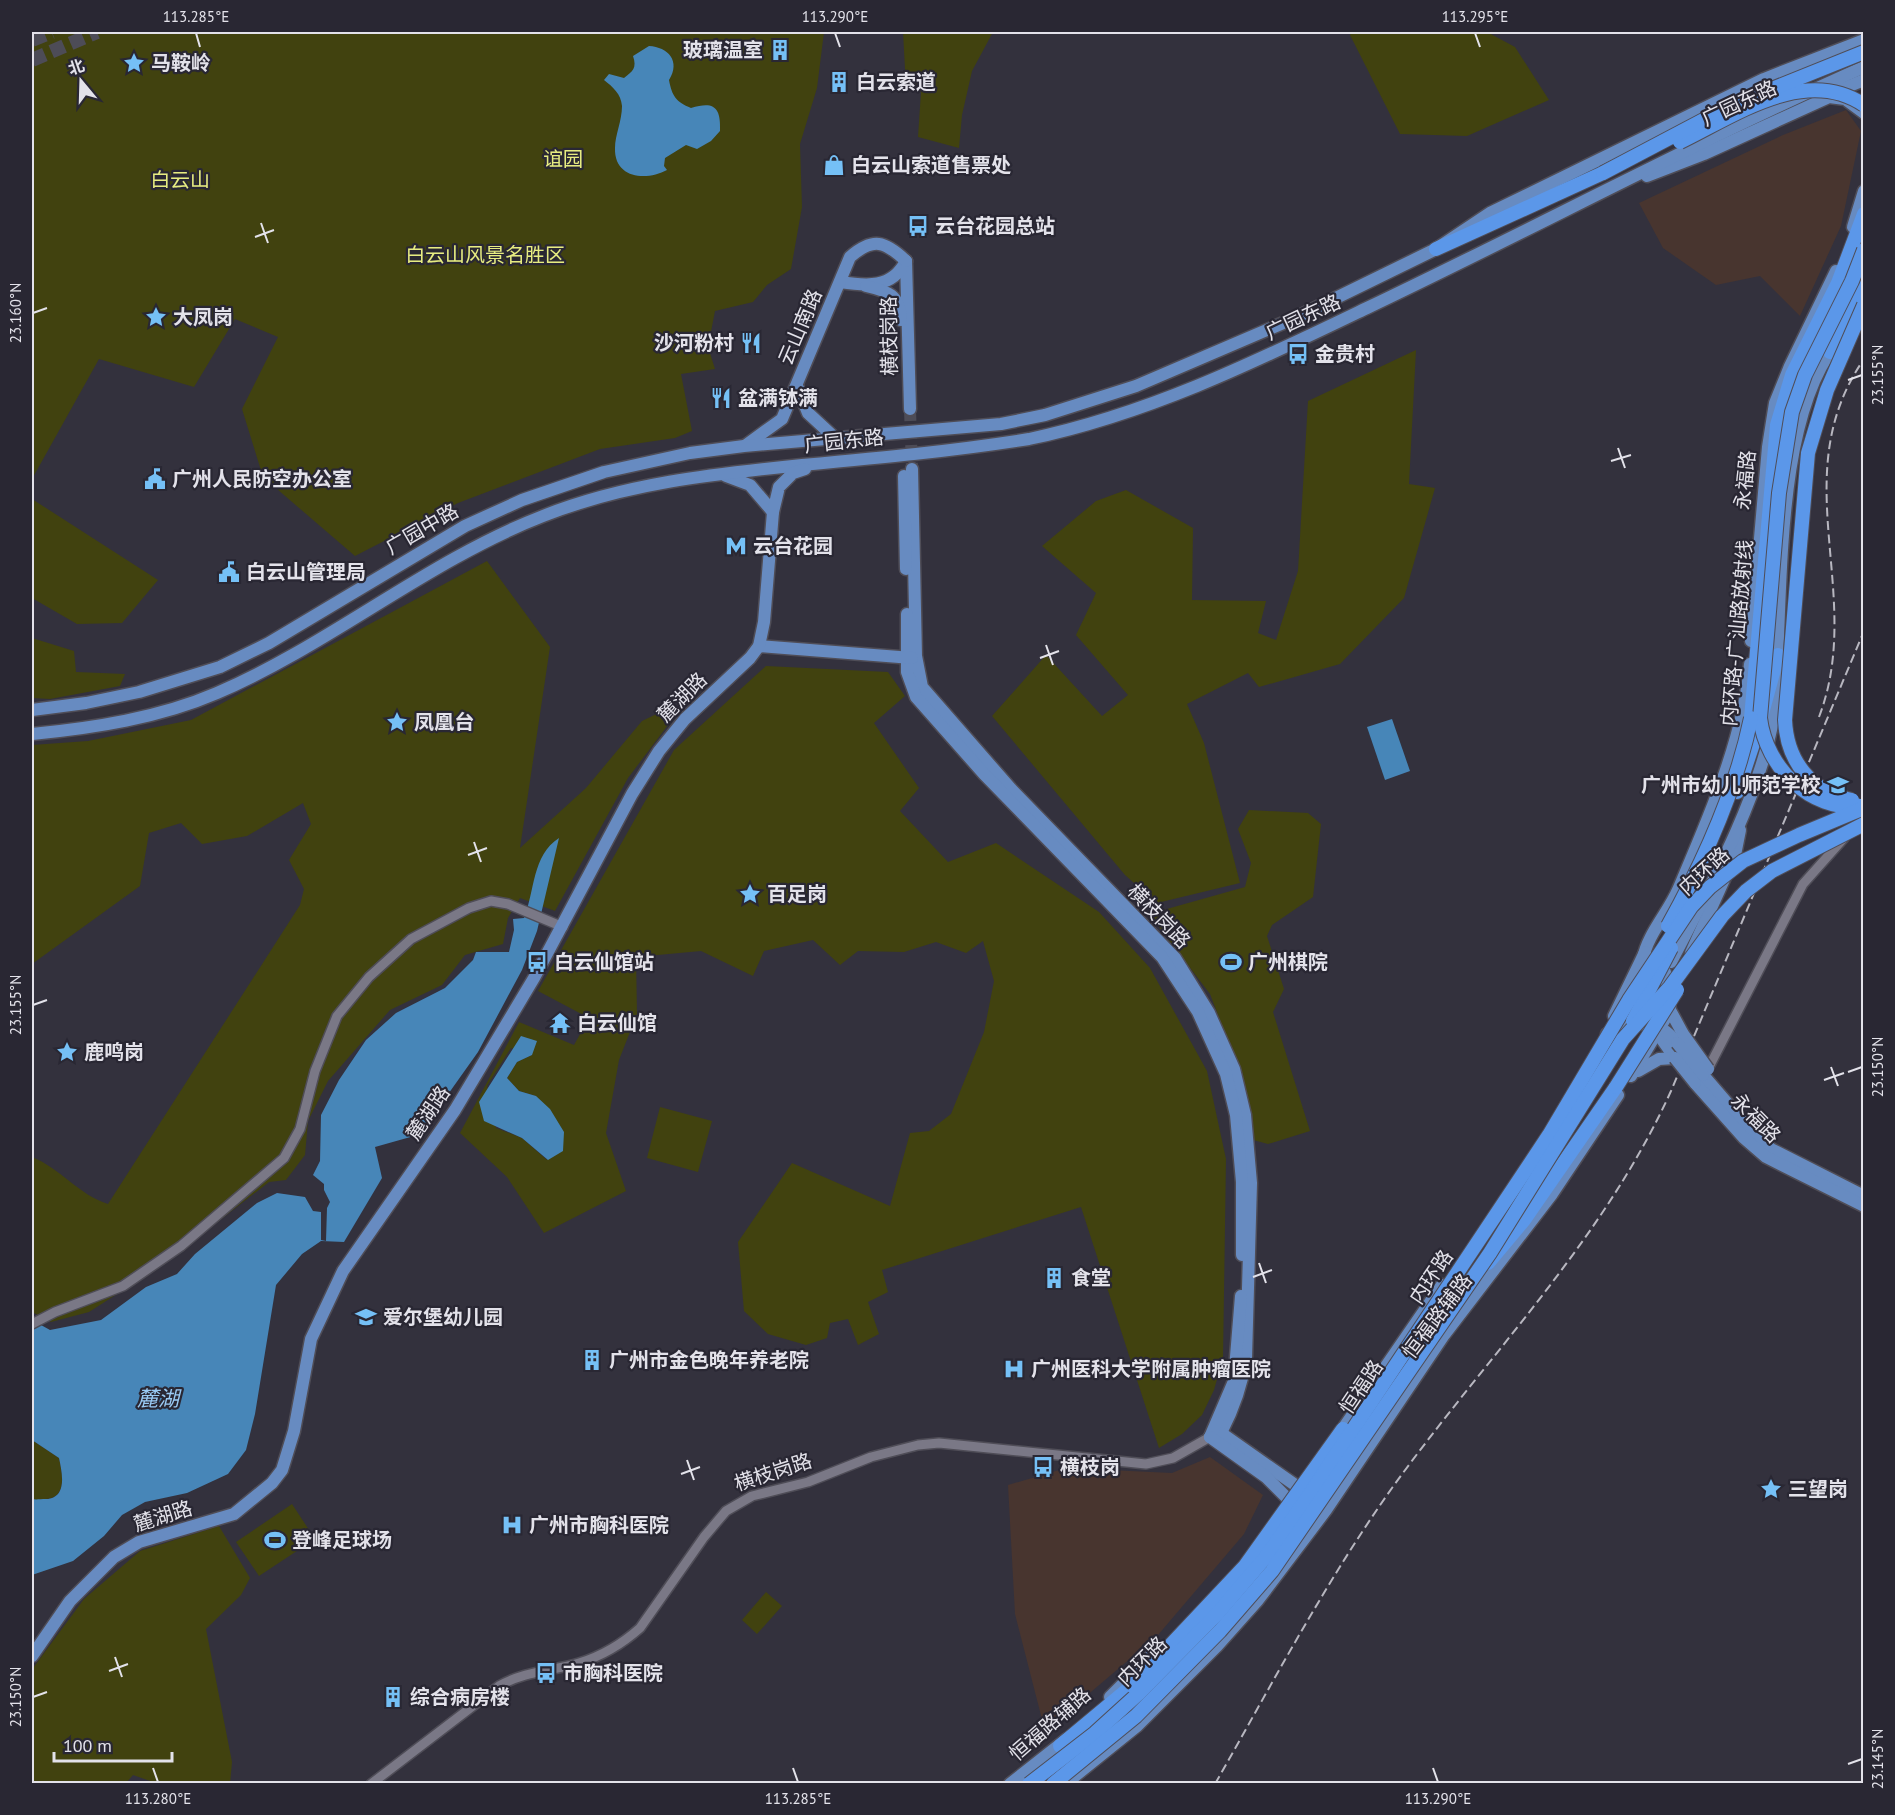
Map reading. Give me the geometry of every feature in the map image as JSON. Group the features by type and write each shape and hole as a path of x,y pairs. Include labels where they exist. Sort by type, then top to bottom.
{"highway":[{"path":"1436,249 1603,173 1732,105 1863,54"},
{"path":"1603,173 1634,163 1793,91 1827,90 1848,96 1863,105"},
{"name":"内环路-广汕路放射线","path":"1605,1038 1694,876 1740,763 1754,698 1768,510 1780,409 1801,356 1846,264 1863,214"},
{"path":"1863,250 1852,281 1805,375 1790,420 1779,493 1760,718 1769,751 1782,771 1797,786 1814,797 1834,805 1863,807"},
{"path":"1830,352 1863,284"},
{"path":"1863,307 1827,390 1808,453 1785,720 1790,750 1804,774 1830,793 1863,801"},
{"path":"1623,1039 1674,942 1723,827 1757,732 1778,655"},
{"name":"内环路","path":"1030,1784 1071,1753 1117,1713 1237,1592 1308,1497 1549,1135 1605,1038 1691,907 1710,886 1755,854 1863,807"},
{"name":"内环路","path":"1051,1779 1136,1716 1220,1631 1272,1571 1490,1253 1623,1039 1670,987 1722,915 1746,891 1772,871 1863,824"},
{"path":"1481,1272 1516,1232 1566,1160 1668,1005 1722,915"},
{"path":"1060,1746 1132,1686 1245,1566 1442,1294"}],"main road":[{"name":"广园东路","path":"744,446 1001,424 1073,407 1147,382 1228,349 1436,249 1490,213 1775,74 1863,40"},
{"path":"1667,126 1820,72 1863,54"},
{"path":"1775,74 1820,72"},
{"name":"广园东路","path":"719,474 1029,439 1075,429 1138,410 1284,348 1692,146 1822,86 1863,76"},
{"path":"1606,190 1682,163 1812,103 1863,76"},
{"path":"1812,103 1829,97 1845,99 1863,113"},
{"name":"永福路","path":"1863,191 1843,254 1775,403 1759,536 1749,676 1736,734 1717,793 1677,893 1645,952 1641,988 1646,1009 1675,1058 1702,1076 1771,1149 1863,1196"},
{"name":"云山南路","path":"744,446 782,419 849,257 862,247 877,243 888,246 906,261"},
{"path":"840,282 866,286 895,277 906,261"},
{"name":"横枝岗路","path":"866,286 889,291 901,307 906,410 906,261"},
{"path":"1680,1038 1670,1010 1665,987 1665,972 1743,815 1758,776 1773,722 1785,534 1794,453 1803,412 1830,352 1863,307"},
{"path":"797,386 808,413 835,438"},
{"name":"广园中路","path":"32,710 86,703 139,692 220,667 269,643 465,526 522,500 614,470 690,453 744,446"},
{"name":"麓湖路","path":"32,1656 70,1601 114,1557 139,1542 234,1514 272,1483 282,1470 294,1431 311,1339 328,1297 343,1271 455,1110 562,927 632,794 659,751 685,718 750,658 759,646 765,622 773,512 779,487 793,473 818,464"},
{"name":"横枝岗路","path":"908,468 911,658 908,680 923,704 984,774 1170,966 1198,1012 1226,1074 1236,1115 1240,1158 1243,1208 1241,1295 1234,1381 1215,1435"},
{"path":"32,734 125,720 195,702 261,672 476,546 523,524 616,493 719,474 750,485 773,512"},
{"path":"759,646 911,658"},
{"name":"恒福路辅路","path":"1010,1784 1060,1746 1208,1600 1296,1507 1314,1500 1532,1222 1628,1080 1657,1028 1670,1010 1695,944 1735,855 1743,815"},
{"path":"1605,1038 1645,952"},
{"name":"恒福路","path":"1030,1784 1051,1779 1117,1731 1217,1632 1264,1577 1314,1500 1481,1272 1532,1198 1646,1009 1665,972"},
{"path":"1605,1038 1637,1022 1657,1028"},
{"name":"永福路","path":"1657,1028 1680,1038 1702,1076 1744,1138 1766,1157 1863,1206"},
{"name":"恒福路辅路","path":"1065,1784 1137,1726 1217,1646 1258,1600 1437,1291 1494,1214 1559,1115 1605,1038"},
{"path":"1628,1080 1651,1062 1675,1058"},
{"path":"1481,1272 1532,1222"},
{"path":"1215,1435 1314,1500"},
{"path":"1215,1435 1266,1477 1296,1507"},
{"name":"恒福路","path":"1051,1779 1203,1631 1257,1570 1296,1507"},
{"path":"1051,1779 1060,1746"}],"street":[{"path":"1702,1076 1803,884 1863,816"},
{"path":"32,1324 55,1312 123,1286 181,1246 284,1158 300,1129 315,1071 337,1016 369,977 411,939 469,908 491,901 522,910 562,927"},
{"name":"横枝岗路","path":"371,1784 467,1708 518,1676 579,1663 629,1638 652,1611 715,1522 732,1506 752,1496 808,1482 871,1457 918,1445 975,1446 1146,1464 1173,1458 1215,1435"}],"shaded area":[{"path":"1846,110 1861,131 1841,226 1800,316 1760,276 1716,285 1663,248 1639,203 1783,135"},
{"path":"1210,1457 1263,1495 1244,1534 1158,1635 1045,1731 1015,1614 1008,1485 1066,1468 1172,1473"}],"green space":[{"name":"白云山","path":"32,32 824,32 817,88 800,144 802,207 791,269 767,285 753,302 715,311 708,347 715,369 681,374 692,431 675,438 600,449 458,503 355,556 263,477 242,409 278,337 235,319 194,387 99,359 32,479"},
{"path":"903,32 993,32 972,71 962,115 959,148 918,137 921,92 906,87"},
{"path":"1352,32 1487,32 1515,47 1549,100 1467,136 1400,134 1350,35"},
{"path":"1416,350 1409,484 1435,488 1404,598 1340,664 1259,687 1248,673 1187,704 1204,743 1240,883 1157,903 1125,875 992,716 1046,655 1102,716 1128,695 1076,635 1096,593 1042,546 1096,501 1126,490 1193,528 1192,600 1266,601 1258,633 1276,640 1298,571 1308,401"},
{"path":"32,499 158,580 122,623 77,624 32,598"},
{"path":"487,561 550,647 520,848 586,788 642,721 671,707 674,717 628,778 555,911 520,898 508,918 503,944 465,955 442,985 390,1010 328,1081 308,1121 305,1155 286,1180 269,1182 161,1266 89,1312 51,1322 32,1312 32,1157 52,1168 88,1194 108,1204 300,905 304,889 289,860 311,824 303,803 247,836 202,844 181,823 149,833 140,886 32,964 32,745 88,741 191,720"},
{"path":"32,638 74,651 76,672 125,674 120,686 50,699 32,698"},
{"path":"766,666 888,672 905,696 874,723 919,788 900,811 948,862 996,843 1099,912 1150,968 1207,1071 1226,1159 1223,1358 1214,1390 1202,1415 1182,1434 1159,1448 1081,1207 882,1270 888,1292 868,1302 879,1334 858,1345 848,1319 830,1323 827,1338 806,1345 768,1334 744,1311 738,1242 792,1163 890,1206 910,1133 929,1131 951,1114 984,1032 994,981 983,941 966,953 936,942 904,952 858,951 840,965 813,940 764,951 753,976 701,951 636,957 637,1014 619,1060 606,1133 626,1191 544,1233 507,1177 460,1133 519,1022 574,1045 589,1018 538,991 674,750","holes":["511,1048 532,1055 517,1062 507,1078 519,1091 536,1096 547,1160 522,1138 496,1128 487,1086"]},
{"name":"广州棋院","path":"1249,810 1308,813 1321,824 1313,897 1272,925 1267,936 1284,989 1273,1012 1310,1131 1268,1144 1253,1140 1244,1083 1210,994 1149,914 1245,887 1251,863 1238,829"},
{"path":"660,1107 712,1121 698,1172 647,1158"},
{"path":"32,1440 59,1458 62,1483 58,1494 53,1498 32,1499"},
{"name":"登峰足球场","path":"292,1504 315,1539 259,1576 236,1542"},
{"path":"219,1526 250,1578 241,1595 206,1629 232,1762 230,1784 156,1783 133,1775 126,1783 32,1783 33,1668 84,1599 140,1551"},
{"path":"766,1592 782,1606 757,1634 742,1620"}],"water":[{"path":"649,46 662,49 671,56 674,67 669,80 676,98 691,108 705,105 714,108 719,116 720,131 711,141 697,149 686,145 665,158 664,166 667,170 650,176 641,176 626,171 616,158 615,143 622,106 618,94 604,80 609,74 624,78 633,69 635,64 633,56"},
{"path":"1392,719 1410,771 1385,780 1367,727"},
{"name":"麓湖","path":"559,838 537,931 522,970 478,1052 434,1114 414,1136 375,1147 382,1178 344,1242 321,1241 302,1254 276,1285 255,1414 246,1450 228,1474 187,1493 145,1502 122,1515 104,1536 73,1561 32,1575 32,1499 53,1498 61,1489 62,1477 59,1458 32,1440 32,1320 50,1330 101,1320 146,1287 177,1274 195,1254 257,1203 277,1193 305,1197 313,1211 321,1212 321,1240 326,1241 327,1208 330,1202 324,1190 324,1184 313,1175 320,1161 321,1115 339,1080 366,1040 396,1013 445,988 473,960 476,952 509,952 514,930 513,919 524,918 539,864 550,845"},
{"path":"521,1036 537,1041 532,1055 517,1062 507,1078 519,1091 536,1096 550,1109 564,1132 563,1151 548,1160 522,1138 484,1121 479,1102"}],"tunnel":[{"path":"32,40 52,32"},
{"path":"32,60 97,32"},
{"path":"910,409 912,469"}],"railway":[{"path":"1819,717 1831,671 1834,626 1827,491 1829,447 1841,403 1864,359"},
{"path":"1215,1784 1300,1633 1368,1523 1428,1439 1578,1248 1612,1198 1643,1146 1671,1091 1864,631"}],"place":[{"name":"玻璃温室","path":"780,50"},
{"name":"马鞍岭","path":"134,63"},
{"name":"白云索道","path":"839,82"},
{"name":"白云山索道售票处","path":"834,165"},
{"name":"云台花园总站","path":"918,226"},
{"name":"大凤岗","path":"156,317"},
{"name":"沙河粉村","path":"751,343"},
{"name":"金贵村","path":"1298,354"},
{"name":"盆满钵满","path":"721,398"},
{"name":"广州人民防空办公室","path":"155,479"},
{"name":"云台花园","path":"736,546"},
{"name":"白云山管理局","path":"229,572"},
{"name":"凤凰台","path":"397,722"},
{"name":"广州市幼儿师范学校","path":"1838,785"},
{"name":"百足岗","path":"750,894"},
{"name":"白云仙馆站","path":"537,962"},
{"name":"广州棋院","path":"1231,962"},
{"name":"白云仙馆","path":"560,1023"},
{"name":"鹿鸣岗","path":"67,1052"},
{"name":"食堂","path":"1054,1278"},
{"name":"爱尔堡幼儿园","path":"366,1317"},
{"name":"广州市金色晚年养老院","path":"592,1360"},
{"name":"广州医科大学附属肿瘤医院","path":"1014,1369"},
{"name":"横枝岗","path":"1043,1467"},
{"name":"三望岗","path":"1771,1489"},
{"name":"广州市胸科医院","path":"512,1525"},
{"name":"登峰足球场","path":"275,1540"},
{"name":"市胸科医院","path":"546,1673"},
{"name":"综合病房楼","path":"393,1697"}],"park label":[{"name":"谊园","path":"563,159"},
{"name":"白云山风景名胜区","path":"485,255"}]}
